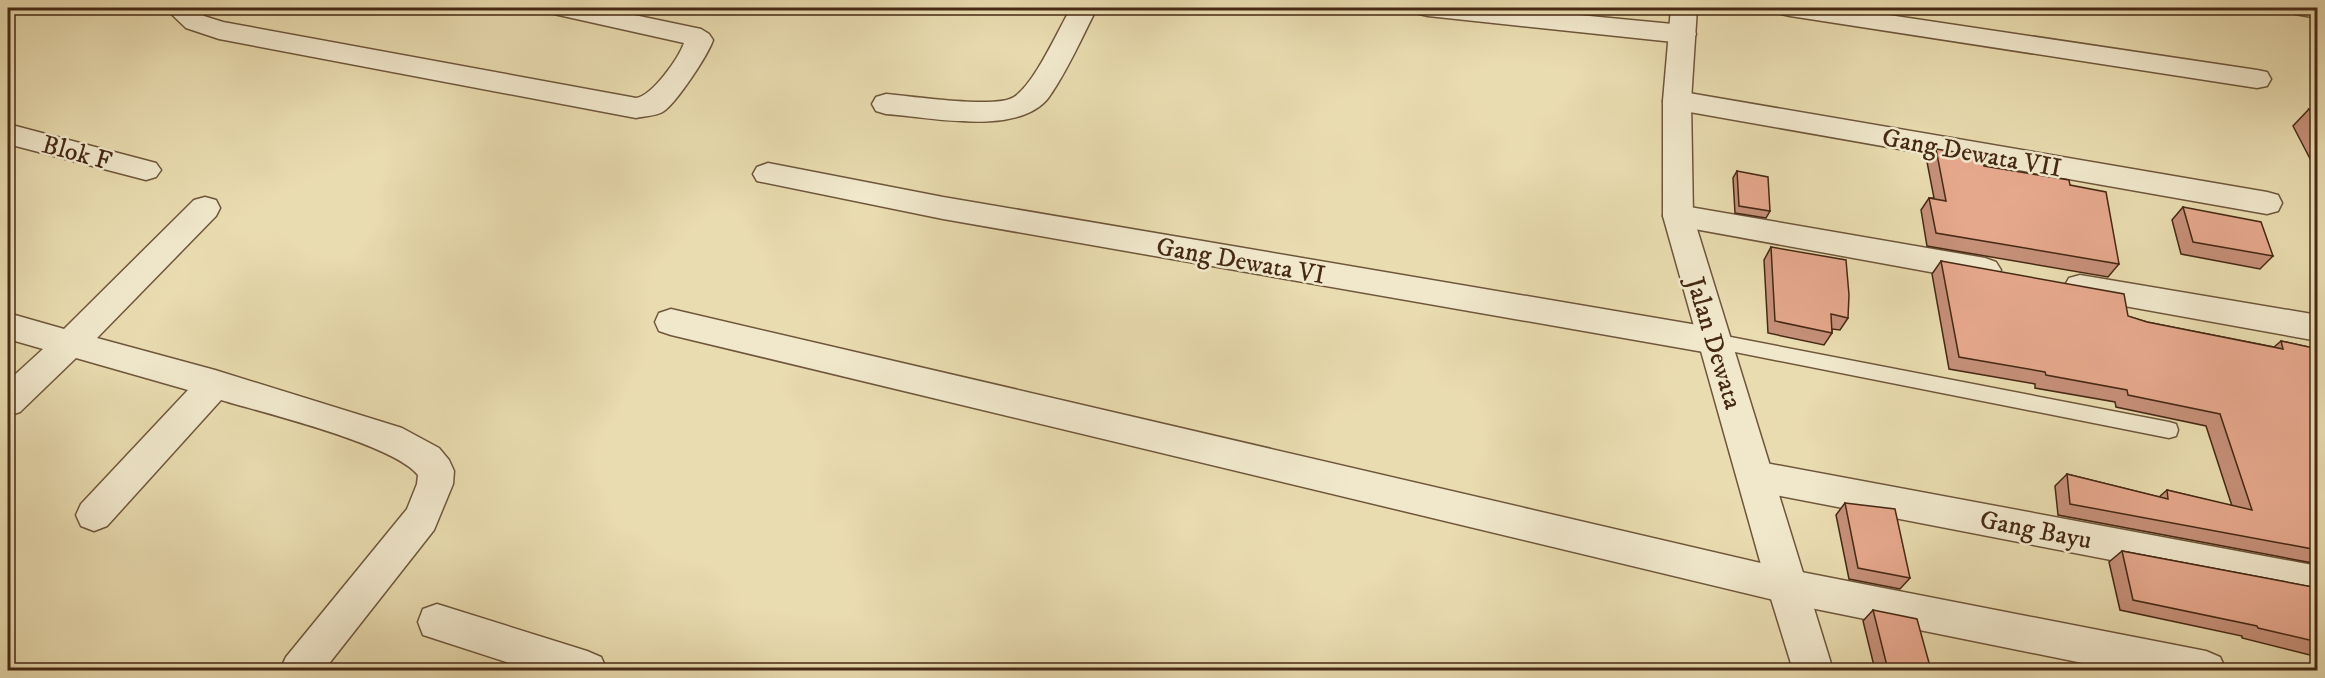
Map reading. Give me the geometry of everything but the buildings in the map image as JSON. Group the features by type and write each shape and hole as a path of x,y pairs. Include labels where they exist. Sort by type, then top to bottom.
{"street":[{"path":"178,8 195,22 219,30 636,108 653,105 664,94 696,49 699,40 692,35 563,8"},
{"path":"886,104 983,110 1014,109 1028,101 1038,91 1084,8"},
{"path":"1428,8 1684,21"},
{"path":"1790,8 2257,79"},
{"path":"2304,8 2318,10"},
{"name":"Jalan Dewata","path":"1684,21 1677,101 1678,216 1786,586 1813,670"},
{"name":"Gang Dewata VII","path":"1677,101 2267,203"},
{"name":"Blok F","path":"8,134 146,170"},
{"name":"Gang Dewata VI","path":"768,174 943,208 1714,341"},
{"path":"8,402 205,208"},
{"path":"1678,216 2015,275"},
{"path":"2050,281 2318,328"},
{"path":"671,322 1786,586 2205,670"},
{"path":"8,326 215,384 390,438 426,459 436,471 435,484 421,519 300,670"},
{"path":"94,515 215,384"},
{"name":"Gang Bayu","path":"1755,476 2318,583"},
{"path":"437,622 587,670"}],"lane":[{"path":"1714,341 1752,346 2169,430"}]}
